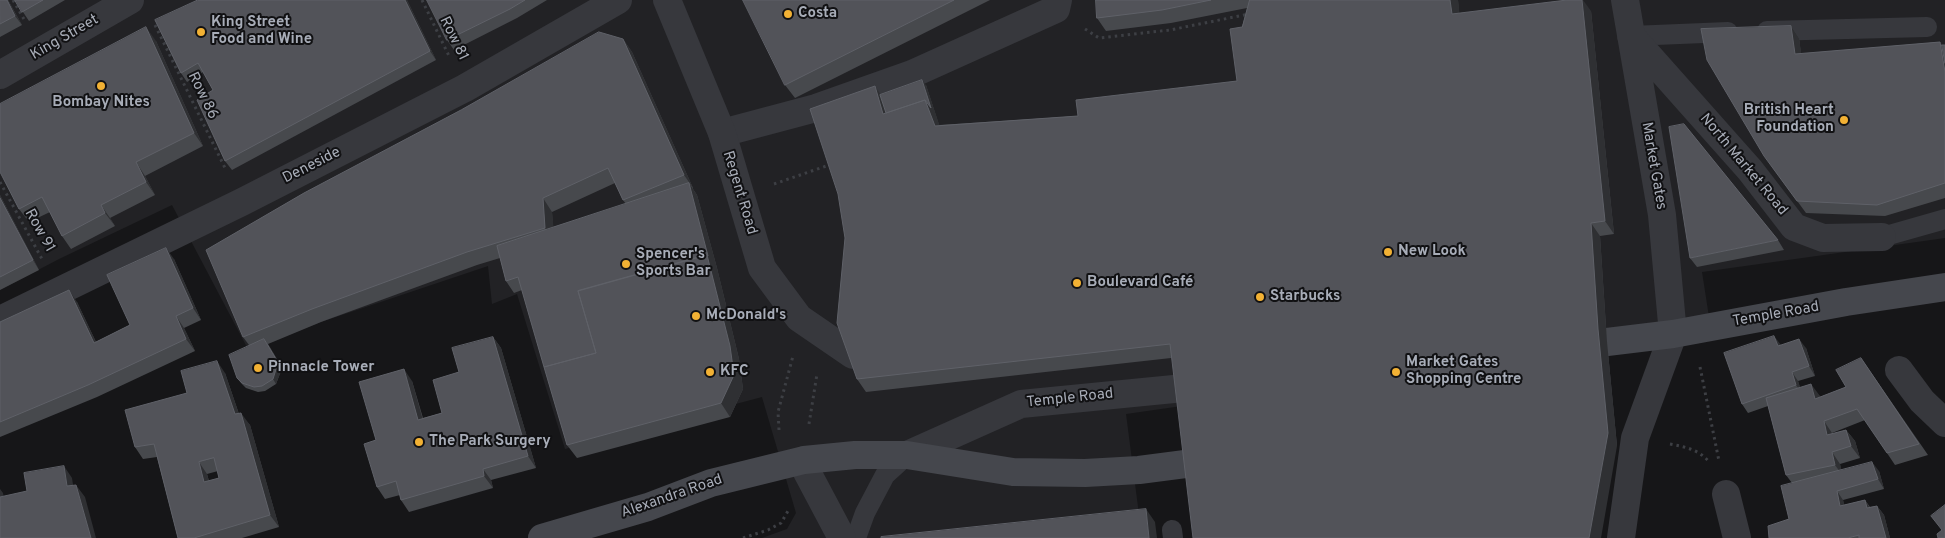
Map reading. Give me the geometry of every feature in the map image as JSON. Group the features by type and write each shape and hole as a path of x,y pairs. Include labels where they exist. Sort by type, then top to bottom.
{"main road":[{"name":"Temple Road","path":"1607,342 1683,332 1846,302 1945,287"},
{"name":"Temple Road","path":"795,461 856,455 907,455 1012,472 1085,473 1130,471 1193,463"},
{"name":"Alexandra Road","path":"542,538 648,507 712,483 795,461"}],"street":[{"name":"King Street","path":"0,74 130,0"},
{"name":"Deneside","path":"0,320 242,202 465,88 618,0"},
{"name":"Regent Road","path":"667,0 722,133 739,196 762,268 798,318 853,355"},
{"name":"Market Gates","path":"1625,0 1683,332"},
{"path":"722,133 816,108 912,74 1057,4"},
{"name":"North Market Road","path":"1631,36 1750,170 1794,227 1823,238 1882,237"},
{"path":"1621,538 1635,438 1683,332"},
{"path":"1899,370 1922,401 1945,423"},
{"name":"Temple Road","path":"907,455 1021,404 1184,388"},
{"path":"795,461 807,472 842,538"},
{"path":"1726,494 1737,538"}],"lane":[{"path":"1631,36 1927,27"},
{"path":"1882,237 1945,219"},
{"path":"856,538 865,513 885,475 907,455"}],"path":[{"name":"Row 81","path":"422,0 465,88"},
{"path":"1057,4 1099,38 1170,30 1250,14"},
{"name":"Row 86","path":"151,17 242,202"},
{"path":"739,196 833,164 839,164"},
{"name":"Row 91","path":"0,182 59,290"},
{"path":"795,461 777,425 778,412 813,327"},
{"path":"743,538 768,530 781,523 790,508 813,327"},
{"path":"1683,332 1726,494"},
{"path":"1635,438 1685,446 1703,454 1717,471 1726,494"}],"shaded area":[{"path":"0,0 1945,0 1945,238 1702,272 1711,330 1126,414 1142,538 762,538 787,529 796,513 762,397 565,449 517,294 492,304 488,266 321,322 249,351 172,205 59,259 0,290"}],"building":[{"path":"0,0 7,0 15,16 0,24"},
{"path":"15,0 43,0 22,12"},
{"path":"198,0 405,0 430,51 225,161 197,100 213,90 198,63 181,73 155,20"},
{"path":"427,0 525,0 447,40"},
{"path":"743,0 954,0 785,85"},
{"path":"1096,0 1211,0 1162,10 1097,18"},
{"path":"1250,0 1450,0 1452,14 1567,0 1582,0 1605,221 1591,223 1598,329 1608,433 1589,538 1193,538 1170,344 857,379 837,323 845,238 838,194 810,109 875,86 883,114 925,100 935,126 1078,116 1076,100 1237,81 1230,29 1242,27"},
{"name":"British Heart Foundation","path":"1791,26 1795,54 1940,42 1945,72 1945,183 1877,205 1797,201 1764,156 1707,60 1701,29"},
{"path":"146,27 194,133 136,162 146,182 101,205 105,213 62,236 42,197 19,209 0,172 0,104"},
{"path":"599,32 623,39 684,175 623,200 608,168 543,198 545,228 467,252 312,309 243,337 206,250 304,193 461,110"},
{"path":"1942,45 1945,45 1945,63"},
{"path":"922,80 931,108 925,100 886,113 880,95"},
{"path":"1684,124 1778,240 1690,258 1669,127"},
{"path":"689,183 708,256 578,291 596,353 544,367 518,277 506,281 497,246"},
{"path":"0,198 33,260 0,277"},
{"path":"166,248 193,308 176,316 186,339 88,385 0,422 0,322 69,290 94,343 130,325 107,275"},
{"path":"707,255 730,346 734,375 721,403 567,445 544,367 596,353 578,291"},
{"path":"1774,336 1778,346 1799,339 1809,366 1792,372 1796,385 1742,404 1724,353"},
{"path":"493,337 528,456 483,469 484,476 401,500 396,481 377,487 364,444 376,440 359,382 404,369 418,420 442,413 433,380 459,372 452,348"},
{"name":"Pinnacle Tower","path":"264,339 276,359 277,366 273,379 262,386 254,387 242,383 237,378 229,355"},
{"path":"1861,358 1919,444 1887,453 1857,409 1824,421 1827,435 1846,430 1851,446 1832,452 1835,465 1786,475 1766,398 1811,384 1815,399 1846,387 1836,370"},
{"path":"217,361 235,414 241,413 270,515 194,538 178,538 154,444 135,447 125,410 187,393 181,371","holes":["214,458 219,478 204,482 199,462"]},
{"path":"1872,462 1878,479 1837,491 1840,506 1865,500 1867,508 1877,506 1886,538 1859,538 1859,535 1848,538 1769,538 1768,526 1789,519 1781,486"},
{"path":"64,466 67,486 76,485 91,538 0,538 0,497 27,491 24,473"},
{"path":"1945,505 1945,538 1938,538 1937,534 1942,530 1931,516"},
{"path":"1146,509 1149,538 881,538 881,537"}],"place":[{"name":"Costa","path":"788,14"},
{"name":"King Street Food and Wine","path":"201,32"},
{"name":"Bombay Nites","path":"101,86"},
{"name":"British Heart Foundation","path":"1844,120"},
{"name":"New Look","path":"1388,252"},
{"name":"Spencer's Sports Bar","path":"626,264"},
{"name":"Boulevard Café","path":"1077,283"},
{"name":"Starbucks","path":"1260,297"},
{"name":"McDonald's","path":"696,316"},
{"name":"Pinnacle Tower","path":"258,368"},
{"name":"KFC","path":"710,372"},
{"name":"Market Gates Shopping Centre","path":"1396,372"},
{"name":"The Park Surgery","path":"419,442"}]}
